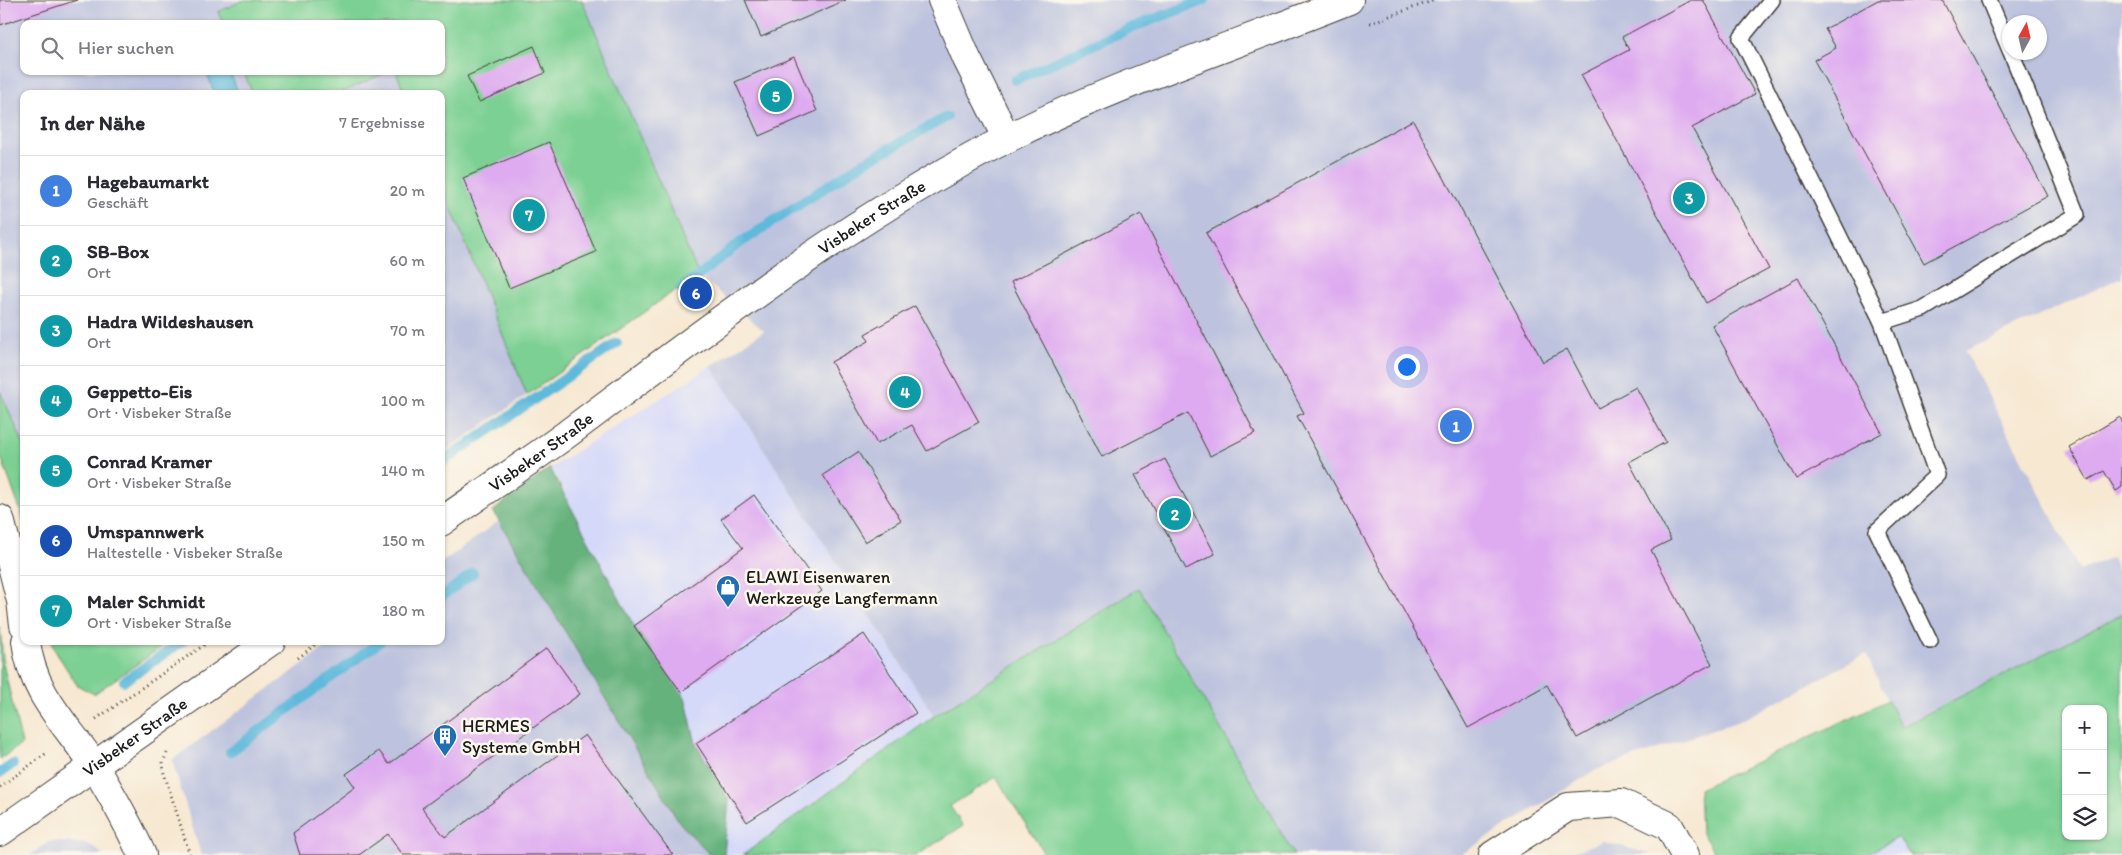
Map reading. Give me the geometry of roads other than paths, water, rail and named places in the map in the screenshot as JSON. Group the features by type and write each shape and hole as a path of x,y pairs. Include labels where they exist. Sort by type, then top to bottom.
{"main road":[{"path":"942,0 967,59 1007,139"},
{"name":"Visbeker Straße","path":"445,519 840,235 1007,139 1132,82 1309,8 1349,0"},
{"path":"0,519 20,597"},
{"path":"26,645 28,661 51,710 94,767 142,855"},
{"name":"Visbeker Straße","path":"0,832 265,645"},
{"path":"1493,855 1568,806 1621,803 1669,826 1685,855"}],"lane":[{"path":"1772,0 1741,38 1882,322 1937,475 1877,531 1930,641"},
{"path":"1989,0 2002,32"},
{"path":"1882,322 1923,309 2077,215 2014,60"}],"water":[{"path":"208,75 231,75 237,90 213,90"}],"waterway":[{"path":"1015,80 1133,27 1205,0"},
{"path":"681,289 740,243 863,163 947,117"},
{"path":"445,460 617,343"},
{"path":"445,594 473,573"},
{"path":"124,681 177,645"},
{"path":"230,752 376,645"},
{"path":"0,773 13,764"}],"place":[{"name":"Conrad Kramer","path":"776,96"},
{"name":"Hadra Wildeshausen","path":"1689,198"},
{"name":"Maler Schmidt","path":"529,215"},
{"name":"Umspannwerk","path":"696,293"},
{"name":"Geppetto-Eis","path":"905,392"},
{"name":"Hagebaumarkt","path":"1456,426"},
{"name":"SB-Box","path":"1175,514"},
{"name":"ELAWI Eisenwaren Werkzeuge Langfermann","path":"728,608"},
{"name":"HERMES Systeme GmbH","path":"445,757"}]}
